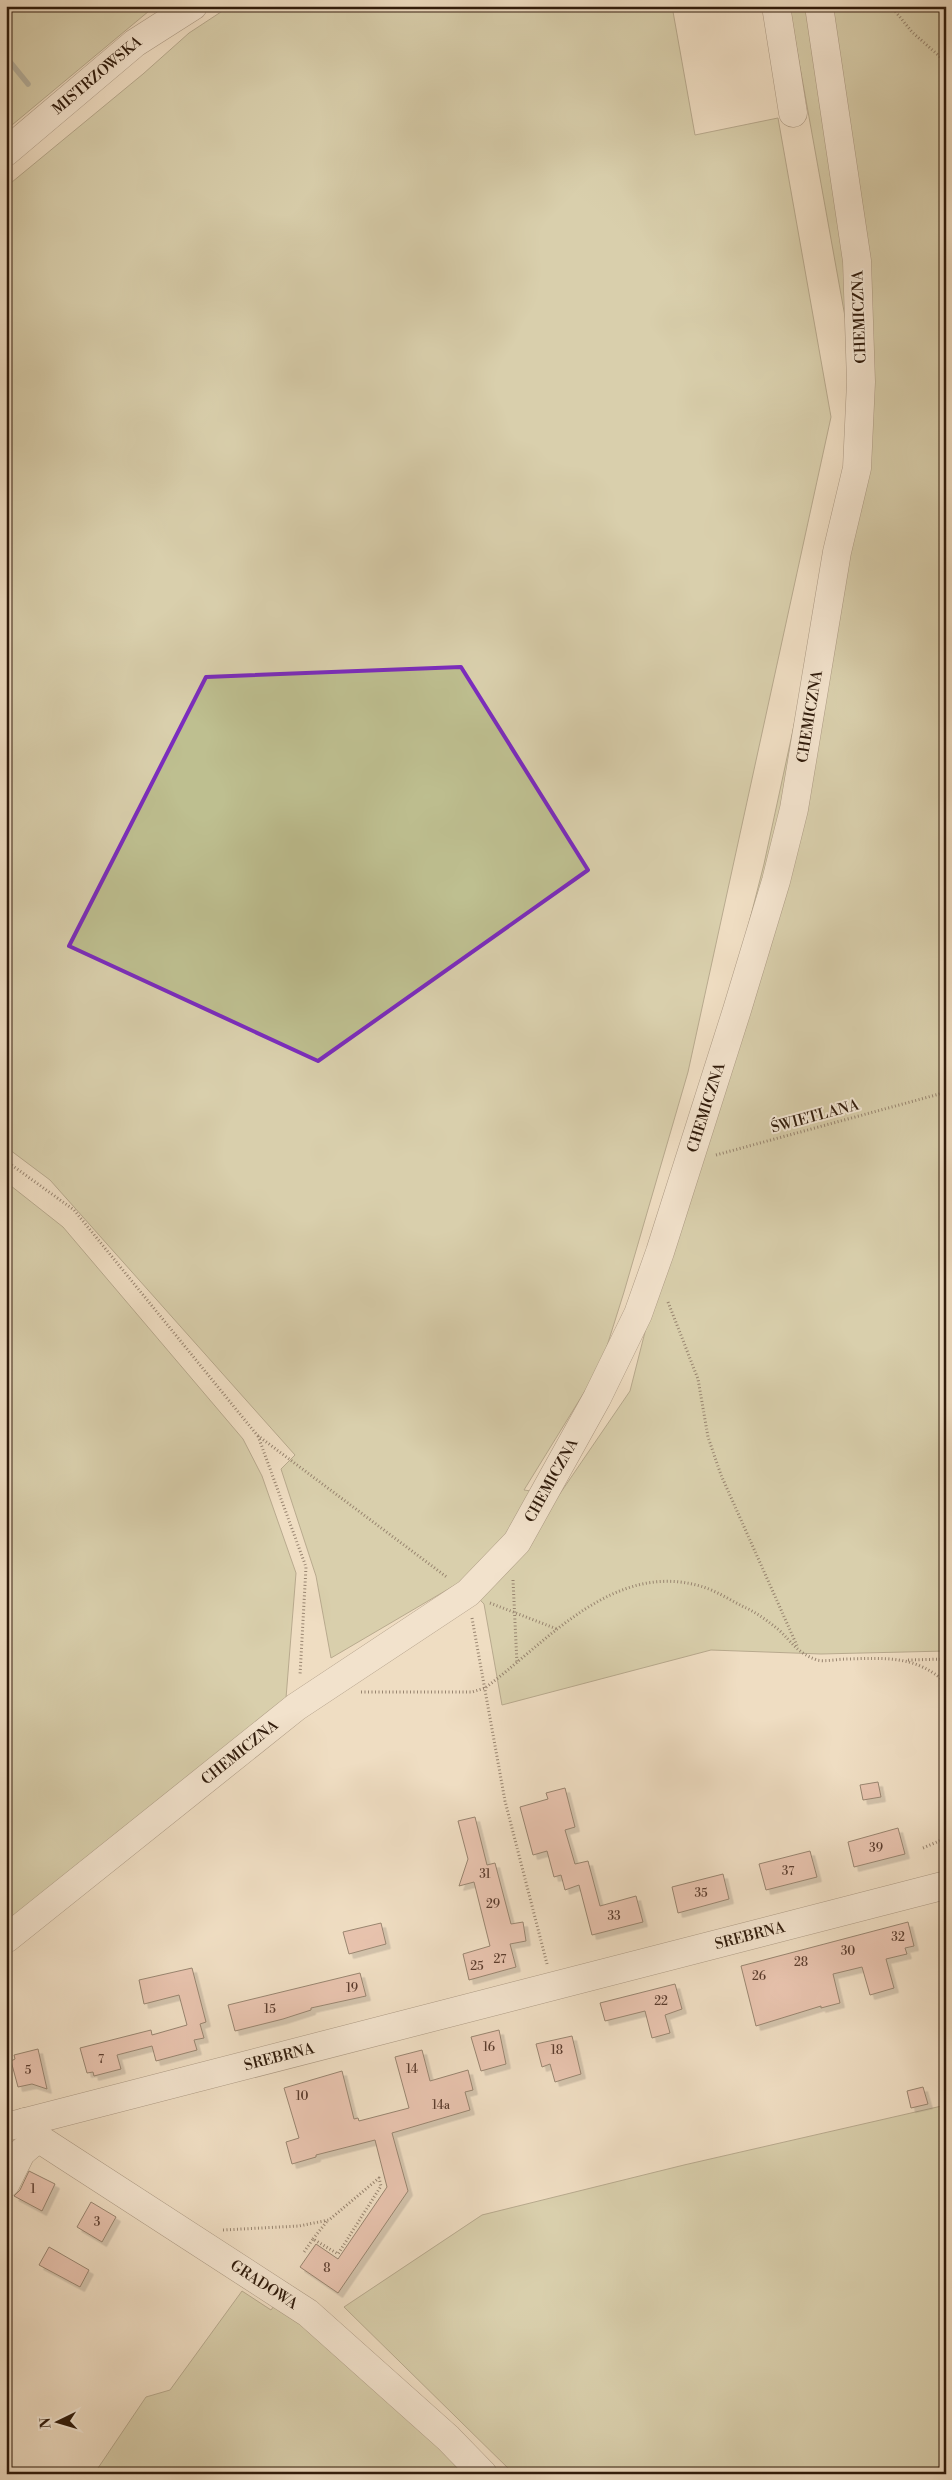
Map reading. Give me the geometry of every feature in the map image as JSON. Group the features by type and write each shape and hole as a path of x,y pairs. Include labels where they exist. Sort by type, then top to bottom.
{"street":[{"name":"MISTRZOWSKA","path":"6,152 135,43 193,6"},
{"path":"776,6 793,113"},
{"name":"CHEMICZNA","path":"6,1940 296,1707 468,1593 517,1542 617,1360 638,1314 689,1162 776,881 794,809 837,552 856,468 861,382 857,261 819,6"},
{"name":"SREBRNA","path":"23,2129 552,1986 946,1885"},
{"path":"6,2183 21,2153 23,2129"},
{"name":"GRADOWA","path":"23,2129 194,2238 316,2319 448,2438 483,2474"}],"path":[{"path":"891,6 912,32 946,62"},
{"name":"ŚWIETLANA","path":"689,1162 943,1093 946,1090"},
{"path":"6,1162 74,1210 257,1435 468,1593 515,1614 557,1629"},
{"path":"666,1296 698,1379 708,1436 721,1476 800,1653"},
{"path":"257,1435 306,1567 302,1663 296,1707"},
{"path":"517,1542 512,1591 517,1665"},
{"path":"358,1692 472,1692 485,1688 517,1665 557,1629 612,1594 642,1583 667,1580 701,1586 747,1608 779,1630 800,1653 819,1660 946,1659"},
{"path":"468,1593 505,1802 552,1986"},
{"path":"908,1660 937,1674 946,1683"},
{"path":"923,1848 946,1838"},
{"path":"304,2252 313,2239 329,2220 379,2178 381,2186 338,2254 313,2239"},
{"path":"194,2238 199,2231 299,2226 329,2220"},
{"path":"935,2474 946,2457"}],"highlighted area":[{"path":"461,667 588,870 318,1061 69,946 206,677"}],"green space":[{"path":"6,6 155,6 6,130"},
{"path":"230,6 672,6 695,135 778,118 831,417 688,1072 601,1365 524,1490 559,1495 630,1391 764,864 862,411 789,6 946,6 946,1651 821,1654 711,1650 502,1705 484,1604 462,1581 331,1658 316,1576 281,1469 295,1455 50,1180 6,1147 6,187 143,74 189,33"},
{"path":"6,1182 63,1227 243,1439 262,1476 296,1573 286,1698 6,1928"},
{"path":"946,2105 946,2474 514,2474 344,2307 482,2215 684,2165"},
{"path":"242,2291 271,2310 274,2306 357,2364 476,2474 94,2474 146,2397 170,2390"}],"building":[{"path":"878,1782 881,1797 863,1800 860,1785"},
{"path":"565,1788 575,1827 565,1830 575,1864 588,1861 600,1906 636,1896 643,1922 592,1935 579,1885 565,1890 561,1875 554,1877 547,1851 533,1855 520,1807 548,1799 546,1793"},
{"path":"475,1817 487,1865 495,1863 511,1924 523,1922 526,1941 510,1944 516,1967 469,1980 463,1954 490,1946 474,1882 459,1886 468,1859 458,1821"},
{"path":"898,1828 905,1854 854,1867 848,1842"},
{"path":"810,1851 817,1877 766,1890 759,1864"},
{"path":"723,1874 729,1899 678,1913 672,1887"},
{"path":"908,1922 914,1946 905,1948 907,1954 886,1959 894,1988 870,1995 862,1967 833,1974 840,2003 821,2008 821,2006 756,2026 741,1966"},
{"path":"381,1923 386,1944 349,1954 343,1932"},
{"path":"192,1968 206,2022 200,2024 204,2038 194,2040 197,2050 156,2061 152,2046 117,2055 121,2069 94,2076 93,2072 87,2073 80,2048 151,2030 152,2035 187,2025 179,1995 144,2004 139,1980"},
{"path":"360,1973 366,1996 311,2008 311,2010 283,2019 235,2031 228,2005"},
{"path":"675,1984 682,2009 665,2015 670,2033 652,2038 645,2011 605,2021 600,2003"},
{"path":"499,2030 506,2064 481,2071 471,2037"},
{"path":"572,2036 581,2074 555,2082 550,2064 542,2067 536,2044"},
{"path":"38,2049 47,2089 32,2084 18,2087 11,2061 15,2059 14,2055"},
{"path":"422,2050 430,2081 468,2070 473,2090 465,2092 470,2110 392,2133 408,2191 338,2293 300,2267 316,2244 338,2259 387,2187 375,2140 316,2155 316,2157 292,2164 286,2142 299,2138 284,2088 342,2071 354,2119 358,2118 359,2121 409,2108 395,2057"},
{"path":"923,2087 928,2104 911,2108 907,2091"},
{"path":"29,2171 55,2184 42,2211 14,2196 20,2190"},
{"path":"91,2202 116,2217 102,2242 77,2227"},
{"path":"49,2247 89,2270 80,2287 39,2265"}],"waterway":[{"path":"6,57 28,84"}]}
